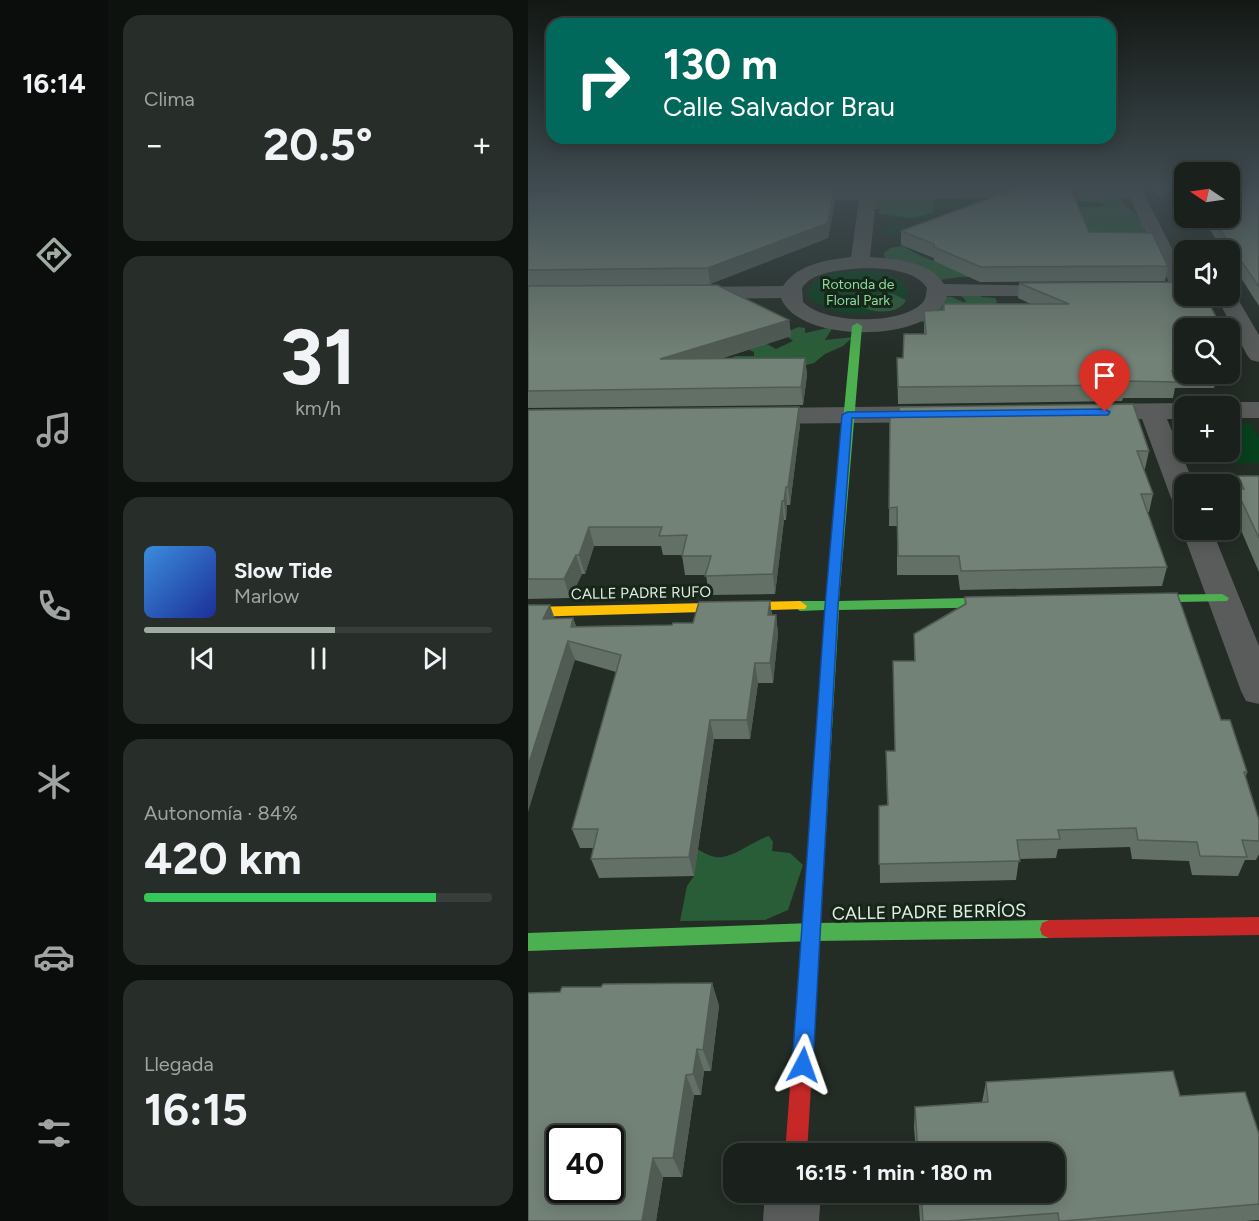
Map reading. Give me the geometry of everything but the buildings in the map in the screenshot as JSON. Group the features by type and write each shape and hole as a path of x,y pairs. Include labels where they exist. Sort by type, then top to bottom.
{"street":[{"path":"860,262 862,243"},
{"path":"1160,243 1174,271"},
{"path":"860,262 903,266 920,272 932,281 938,290 936,300 927,310 911,318 890,324 857,326 818,320 801,312 791,302 789,292 795,283 806,274 821,268 860,262"},
{"path":"1160,289 1174,289"},
{"path":"938,290 1082,290"},
{"path":"664,293 789,292"},
{"path":"1232,306 1259,355"},
{"path":"797,1143 813,932 831,606 857,326"},
{"path":"1240,410 1259,410"},
{"path":"1070,413 1174,411"},
{"path":"1152,412 1176,474"},
{"path":"729,416 964,414"},
{"path":"1201,540 1259,691"},
{"path":"1116,600 1222,598"},
{"name":"CALLE PADRE RUFO","path":"528,612 1021,602"},
{"name":"CALLE PADRE BERRÍOS","path":"528,942 813,932 1259,926"},
{"path":"791,1221 792,1203"}],"green space":[{"path":"903,246 975,277 939,280 885,259 884,253 890,248"},
{"name":"Rotonda de Floral Park","path":"859,271 879,272 898,279 907,288 906,296 897,304 885,309 858,314 832,310 810,298 808,291 817,280 830,274"},
{"path":"971,291 982,297 995,298 996,304 925,323 919,320 944,298 952,297 966,302 959,295"},
{"path":"882,293 893,294 906,300 898,308 886,311 873,311 861,307 862,302"},
{"path":"798,327 805,328 805,333 833,327 825,340 853,337 843,346 825,354 814,363 799,367 725,361 735,356 754,356 754,352 749,350 765,343 776,349 793,341 788,337 787,332"},
{"path":"1240,424 1251,424 1259,438 1259,463 1199,463 1240,462"},
{"path":"769,836 773,842 772,851 790,853 803,865 788,910 765,920 680,921 687,886 694,876 697,849 710,856 728,856"}],"traffic: fast":[{"path":"814,885 837,533 857,326"},
{"path":"1134,599 1222,598"},
{"path":"800,606 1008,602"},
{"path":"528,942 813,932 1049,929"}],"traffic: slow":[{"path":"528,612 800,606"}],"traffic: jam":[{"path":"797,1143 814,885"},
{"path":"1049,929 1259,926"}],"route":[{"path":"803,1065 813,932 831,606 847,415 1105,412"}]}
